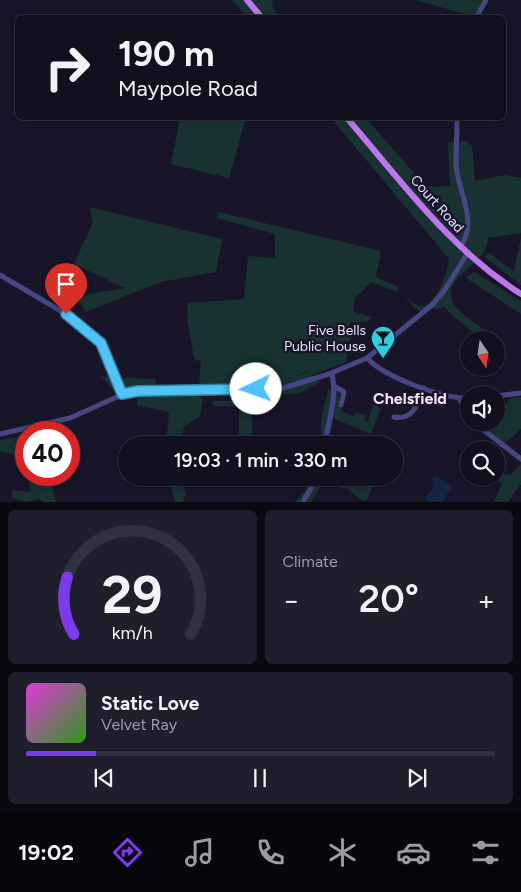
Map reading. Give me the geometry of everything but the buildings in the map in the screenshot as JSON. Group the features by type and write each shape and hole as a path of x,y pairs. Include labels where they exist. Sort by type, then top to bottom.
{"main road":[{"path":"248,0 260,15"},
{"name":"Court Road","path":"348,120 431,218 487,271 521,294"}],"street":[{"path":"478,15 486,0"},
{"path":"457,120 456,166 469,230 460,247"},
{"path":"0,434 70,418 122,394 138,391 280,389 332,373 368,358 436,301 467,254"},
{"path":"0,275 66,314 101,343 122,394"},
{"path":"368,358 388,372 424,388 458,398 460,401"},
{"path":"326,436 334,386 332,373"},
{"path":"334,386 344,392 341,405"},
{"path":"394,417 403,418 412,413 424,388"},
{"path":"505,395 521,393"},
{"path":"485,431 521,459"},
{"path":"303,502 312,486"}],"green space":[{"path":"232,0 273,0 272,7 278,15 245,15"},
{"path":"415,0 483,0 476,15 469,15"},
{"path":"180,120 245,120 229,178 171,164"},
{"path":"333,120 368,120 426,187 450,186 448,143 466,141 472,146 475,181 505,175 521,178 521,233 488,238 487,246 480,258 452,286 453,303 474,323 490,331 472,331 449,313 445,307 436,309 430,307 421,311 416,309 403,295 413,303 420,306 426,305 436,295 446,272 449,259"},
{"path":"89,207 222,239 216,272 160,282 86,312 76,296 125,288 74,264 93,222"},
{"path":"218,212 381,251 376,277 398,287 397,292 371,282 355,298 353,311 371,317 368,322 351,322 349,325 353,327 346,362 312,375 308,371 284,381 308,372 320,382 297,394 244,395 246,384 263,381 265,369 269,366 269,360 268,364 243,363 242,381 226,381 241,382 241,387 199,388 201,360 196,361 194,358 187,320 188,303 244,299 248,256 275,258 275,234 217,218"},
{"path":"521,238 521,285 485,257 489,253 514,271"},
{"path":"474,272 521,301 521,314 466,278"},
{"path":"101,377 156,379 155,386 189,385 190,392 203,399 200,416 184,427 182,436 167,436 169,412 137,405 137,394 113,389"},
{"path":"338,389 343,412 353,416 356,412 365,415 365,422 368,422 373,404 381,408 371,434 333,418 330,436 321,436 321,420 328,390"},
{"path":"521,397 521,429 505,443 505,441 500,441 489,433 490,431 505,431 505,406 510,398"},
{"path":"211,401 251,401 253,436 239,436 239,406 214,406"},
{"path":"15,437 15,455 0,451 0,440"},
{"path":"521,464 521,484 508,502 494,502 501,486 505,486 505,474 510,475"},
{"path":"30,486 52,486 56,502 44,502 39,499 24,502 11,497 13,490 30,492"},
{"path":"171,486 184,486 186,496 183,497 184,502 175,502"},
{"path":"309,486 321,486 311,502 295,502"},
{"path":"332,486 373,486 366,501 361,500 348,489"}],"water":[{"path":"434,476 439,477 451,487 443,502 429,502 425,497 433,489 432,480"}],"place":[{"name":"Five Bells Public House","path":"383,359"}],"district":[{"name":"Chelsfield","path":"410,398"}],"route":[{"path":"66,314 101,343 122,394 138,391 208,392 256,389"}]}
